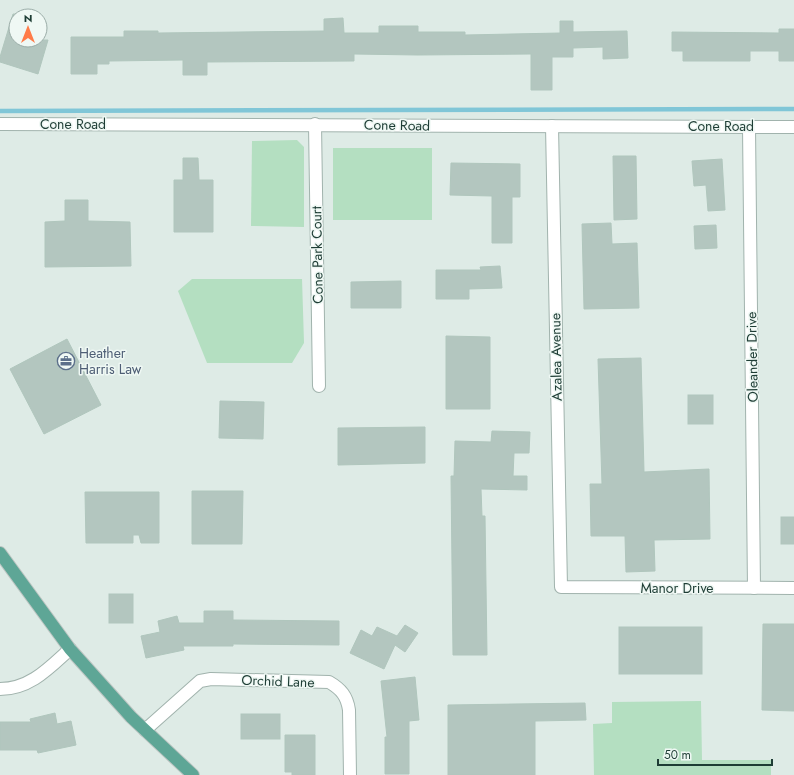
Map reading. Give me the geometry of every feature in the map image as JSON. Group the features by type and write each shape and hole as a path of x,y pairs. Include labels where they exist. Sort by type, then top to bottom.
{"main road":[{"path":"0,553 70,649 131,717 193,775"}],"street":[{"name":"Cone Road","path":"0,124 794,127"},
{"name":"Cone Park Court","path":"314,124 319,386"},
{"name":"Azalea Avenue","path":"552,126 561,588"},
{"name":"Oleander Drive","path":"749,127 754,588"},
{"name":"Manor Drive","path":"561,588 794,588"},
{"path":"0,689 12,689 29,683 70,649"},
{"name":"Orchid Lane","path":"145,730 200,681 211,679 329,682 338,687 347,700 349,710 350,775"}],"green space":[{"path":"297,140 304,147 304,227 251,226 252,141"},
{"path":"333,148 432,148 432,220 333,220"},
{"path":"192,279 302,279 304,343 292,363 207,363 178,291"},
{"path":"701,701 702,760 771,760 771,775 594,775 593,724 612,723 612,702"}],"building":[{"path":"343,18 344,33 379,33 379,26 418,26 418,32 465,32 465,35 560,33 560,21 573,21 573,32 627,31 628,58 603,59 603,47 573,48 573,57 552,57 552,90 531,90 531,54 354,54 354,61 207,62 207,75 183,75 183,60 109,61 109,64 97,64 97,74 71,74 71,37 124,37 124,31 158,31 158,33 324,31 324,19"},
{"path":"779,29 794,29 794,61 779,61 779,51 750,51 750,61 683,61 683,51 672,51 672,32 779,33"},
{"path":"8,31 8,48 46,48 38,74 0,62 0,57"},
{"path":"613,156 636,156 637,219 614,220"},
{"path":"183,158 198,158 199,180 213,180 213,232 174,232 174,180 183,180"},
{"path":"722,159 725,210 708,211 706,185 694,186 692,161"},
{"path":"451,163 520,164 520,197 512,197 512,243 492,243 492,196 450,195"},
{"path":"65,200 88,200 88,221 130,222 131,266 45,267 45,222 65,221"},
{"path":"611,223 612,244 637,243 639,308 584,309 582,224"},
{"path":"716,225 717,248 695,249 694,226"},
{"path":"500,266 502,288 469,289 469,299 436,299 436,270 481,270 480,267"},
{"path":"401,281 401,308 351,308 351,282"},
{"path":"446,336 490,337 490,409 446,409"},
{"path":"67,339 101,405 44,434 10,369"},
{"path":"641,358 644,472 709,469 710,539 654,540 655,571 626,572 625,536 591,536 590,484 602,484 598,359"},
{"path":"688,395 713,395 713,424 688,424"},
{"path":"220,401 264,402 263,439 219,438"},
{"path":"425,427 425,463 338,465 338,428"},
{"path":"492,431 530,432 529,453 514,453 513,476 527,476 527,490 481,489 482,516 485,516 487,655 453,655 451,476 454,476 455,441 491,442"},
{"path":"192,491 243,491 242,544 192,544"},
{"path":"85,492 159,492 159,543 141,543 139,535 133,535 133,543 86,543"},
{"path":"781,517 794,517 794,544 781,544"},
{"path":"109,594 133,594 133,623 109,623"},
{"path":"204,611 233,611 233,620 339,621 339,645 233,644 233,646 183,646 184,650 146,658 141,636 160,632 158,621 177,616 179,623 204,623"},
{"path":"763,624 794,624 794,711 762,710"},
{"path":"405,625 418,633 405,652 395,645 384,669 350,653 361,630 372,636 377,627 397,636"},
{"path":"619,627 702,627 702,674 619,674"},
{"path":"415,677 419,720 409,721 409,774 385,774 385,737 387,737 381,681"},
{"path":"585,703 586,720 535,721 535,775 448,775 448,705"},
{"path":"55,713 57,724 71,721 76,745 38,753 37,750 0,750 0,722 31,722 30,719"},
{"path":"241,714 280,714 280,739 241,739"},
{"path":"285,735 315,735 315,775 292,775 292,772 285,772"}],"waterway":[{"path":"0,111 794,109"}],"place":[{"name":"Heather Harris Law","path":"66,361"}]}
